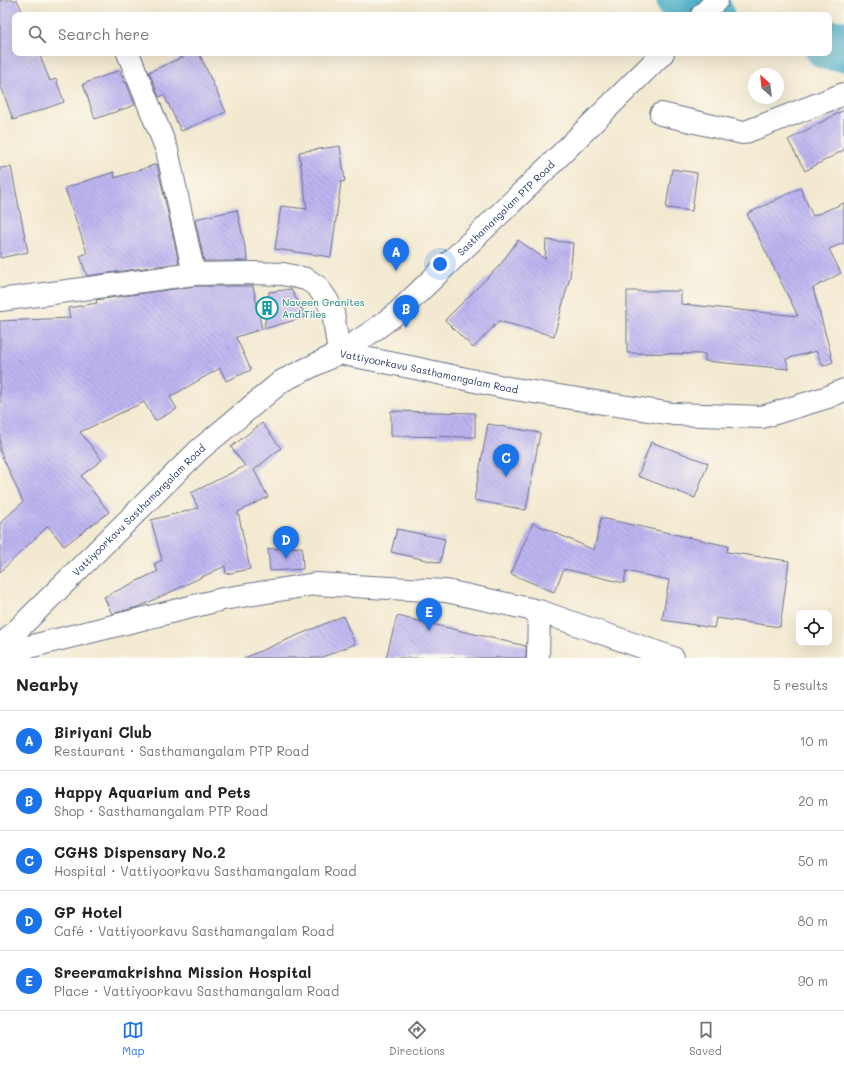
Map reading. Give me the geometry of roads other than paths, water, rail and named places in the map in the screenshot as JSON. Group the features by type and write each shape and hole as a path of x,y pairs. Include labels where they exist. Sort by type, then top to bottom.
{"street":[{"path":"705,12 717,0"},
{"path":"129,56 167,150 194,274"},
{"name":"Sasthamangalam PTP Road","path":"339,353 373,331 397,312 540,175 660,56"},
{"path":"661,114 743,133 844,94"},
{"path":"0,300 194,274 283,274 306,279 317,286 327,300 333,312 339,353"},
{"name":"Vattiyoorkavu Sasthamangalam Road","path":"0,647 199,450 282,381 339,353 508,388 673,414 762,417 828,397 844,390"},
{"path":"0,654 222,599 315,584 446,590 539,611 674,658"},
{"path":"538,658 539,611"}],"waterway":[{"path":"682,0 704,12"},
{"path":"832,45 844,46"}],"place":[{"name":"Biriyani Club","path":"396,271"},
{"name":"Naveen Granites And Tiles","path":"267,308"},
{"name":"Happy Aquarium and Pets","path":"406,328"},
{"name":"CGHS Dispensary No.2","path":"506,477"},
{"name":"GP Hotel","path":"286,559"},
{"name":"Sreeramakrishna Mission Hospital","path":"429,631"}]}
